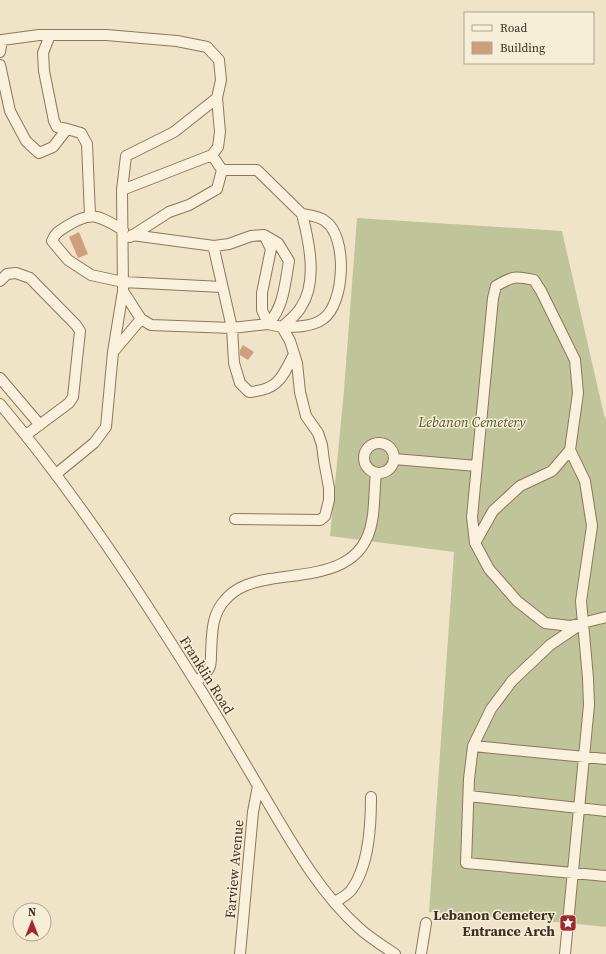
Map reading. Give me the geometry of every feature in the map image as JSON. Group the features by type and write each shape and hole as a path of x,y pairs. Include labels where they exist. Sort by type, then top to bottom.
{"street":[{"path":"50,35 43,53 44,71 54,121 57,127 81,133 87,144 90,216"},
{"path":"0,52 2,40 50,35 114,36 177,41 207,47 219,60 221,80 217,98 220,132 218,148 212,155 122,190"},
{"path":"0,65 10,111 26,141 39,153 53,147 68,129"},
{"path":"56,474 94,443 106,427 123,287 123,245 127,233 122,190 126,156 174,132 217,98"},
{"path":"127,233 169,212 190,205 217,189 222,170 212,155"},
{"path":"222,170 257,170 302,214 310,245 311,256 308,292 301,308 282,327"},
{"path":"123,287 142,320 152,325 232,328 268,324 282,327 303,327 323,320 333,309 339,291 341,255 336,234 326,221 311,215 302,214"},
{"path":"222,287 123,287 91,275 68,260 52,241 55,234 75,221 90,216 105,220 127,233 214,246 229,244 251,236 264,235 278,243 289,261 282,299 276,315 268,324"},
{"path":"264,235 271,249 262,293 262,310 268,324"},
{"path":"214,249 232,328 234,363 240,383 248,392 261,391 272,386 282,377 294,354"},
{"path":"0,281 7,274 16,272 30,278 76,325 80,332 73,397 69,403 26,435"},
{"path":"474,542 493,512 520,486 552,471 570,450 578,392 575,360 541,291 534,280 520,277 510,278 496,286 493,298 472,517 474,542 489,569 516,602 544,623 570,626 606,617"},
{"path":"114,352 142,320"},
{"path":"235,519 320,520 325,516 329,500 329,488 322,445 318,433 306,416 300,392 297,363 290,341 282,327"},
{"path":"0,378 40,425"},
{"name":"Franklin Road","path":"0,404 56,474 127,574 196,682 302,859 335,902 358,928 395,954"},
{"path":"380,443 387,445 394,454 394,459 390,468 386,472 376,473 366,467 363,457 366,449 380,443"},
{"path":"565,954 588,705 581,602 592,526 585,482 570,450"},
{"path":"394,459 477,466"},
{"path":"196,682 206,674 210,667 213,622 217,611 232,592 244,585 256,581 327,570 341,565 360,549 366,540 372,521 376,473"},
{"path":"583,622 550,645 512,681 491,709 473,746 469,779 466,863 606,876"},
{"path":"473,746 606,759"},
{"name":"Farview Avenue","path":"240,954 253,812 258,786"},
{"path":"468,796 606,811"},
{"path":"335,902 351,890 360,874 367,845 371,797"},
{"path":"421,954 426,923"}],"green space":[{"name":"Lebanon Cemetery","path":"357,218 562,231 606,419 606,927 429,912 454,552 330,536 344,390"}],"building":[{"path":"79,232 88,254 78,258 69,237"},
{"path":"243,345 254,352 248,360 240,355 240,350"}],"place":[{"name":"Lebanon Cemetery Entrance Arch","path":"568,923"}]}
